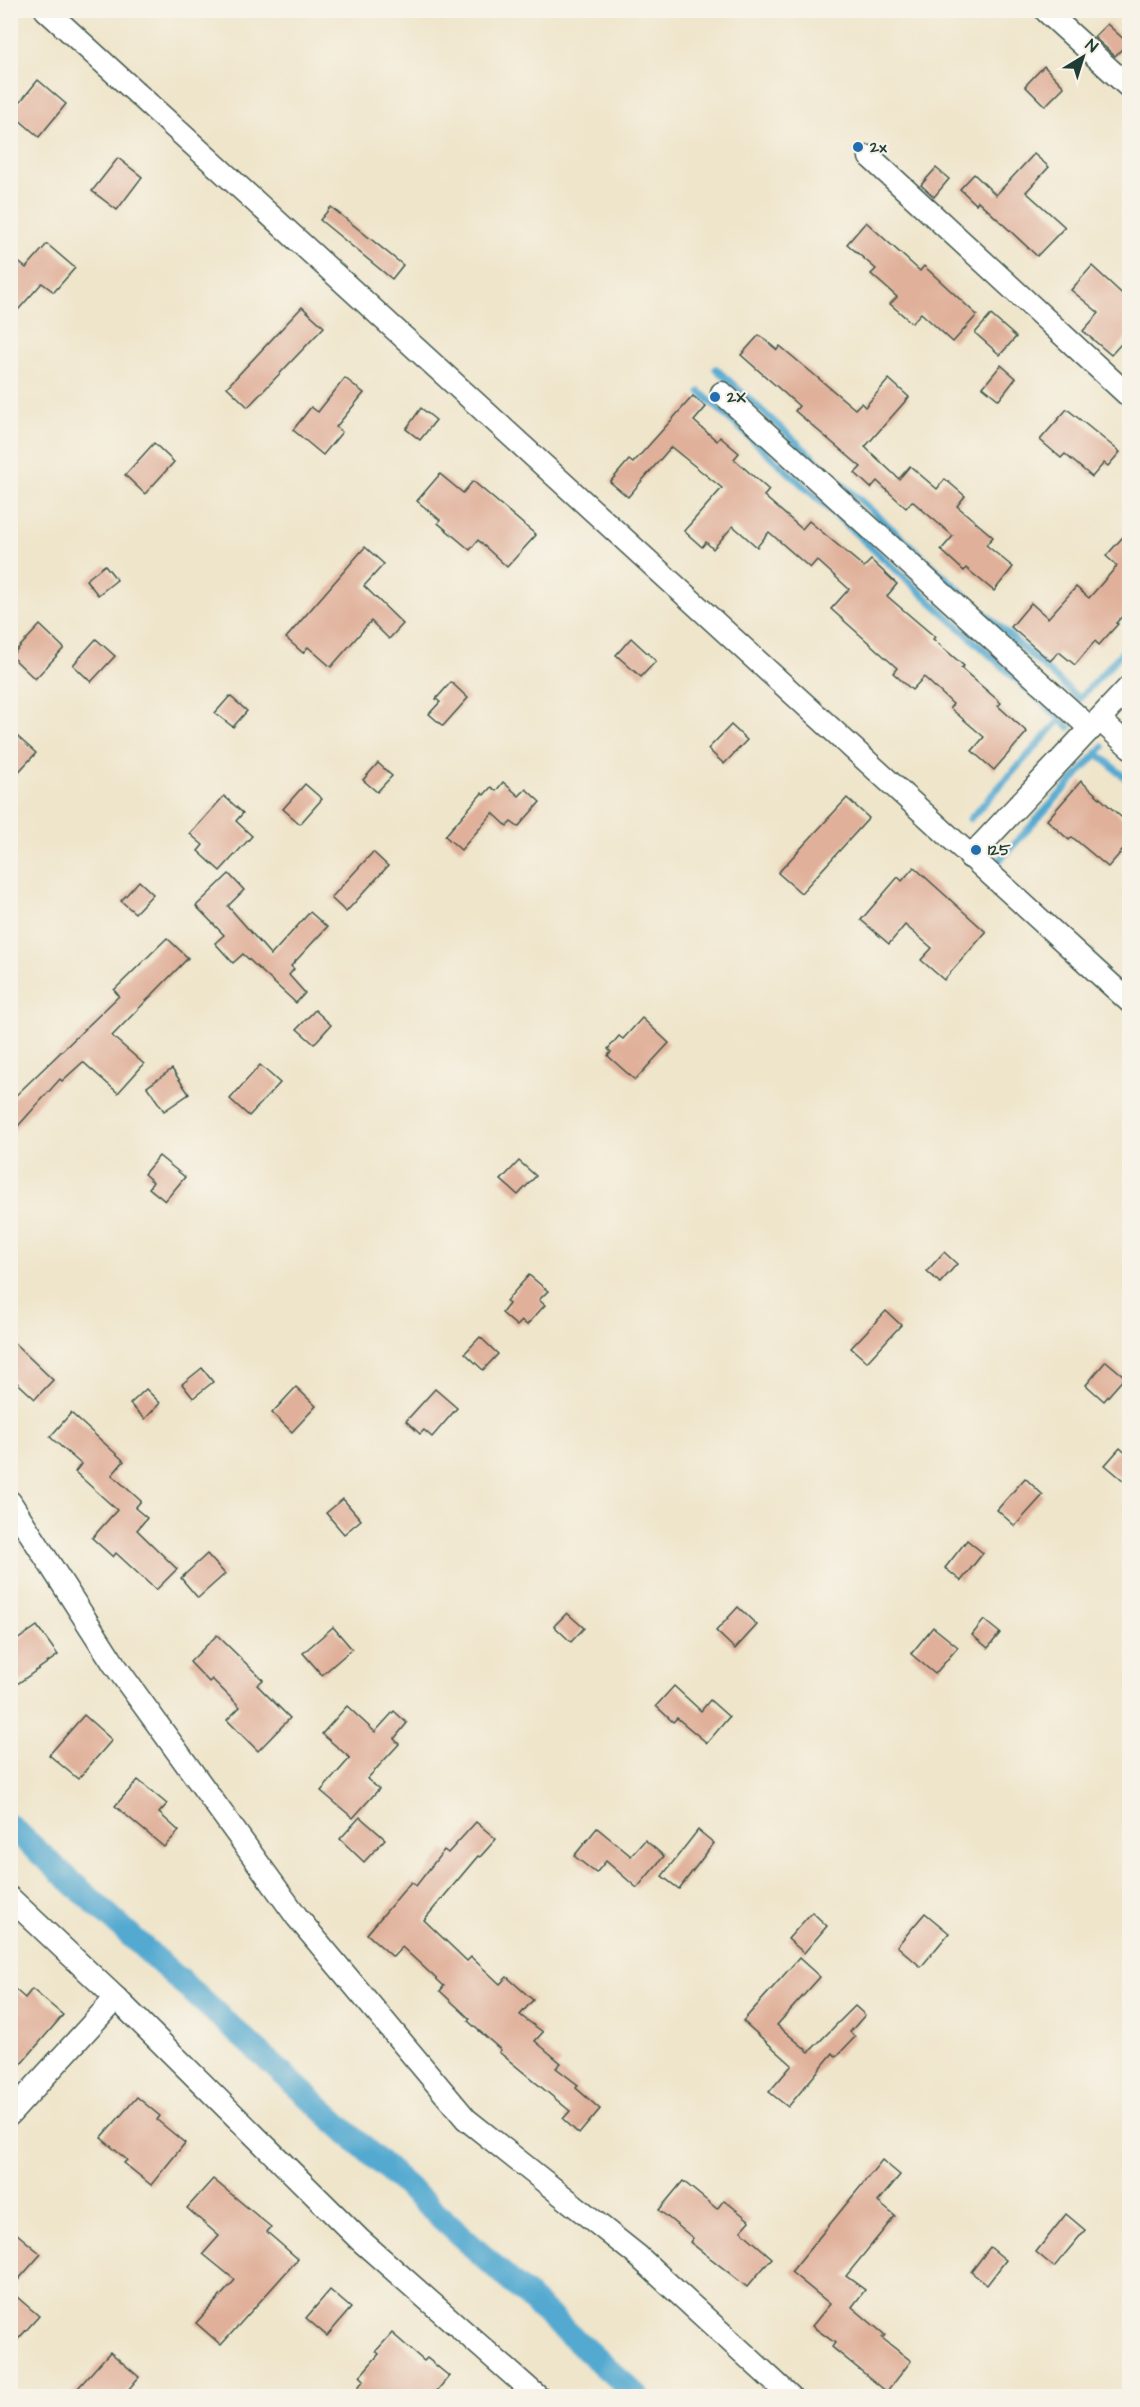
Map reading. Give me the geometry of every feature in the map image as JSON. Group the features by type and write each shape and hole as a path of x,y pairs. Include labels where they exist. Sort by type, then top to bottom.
{"street":[{"path":"46,10 1130,1002"},
{"path":"1047,12 1130,88"},
{"path":"870,157 1130,397"},
{"path":"722,393 1095,724 1130,747"},
{"path":"970,857 1130,686"},
{"path":"10,1502 114,1664 297,1917 466,2119 638,2256 790,2397"},
{"path":"10,1898 116,1998 360,2240 537,2397"},
{"path":"10,2114 116,1998"}],"building":[{"path":"1107,24 1128,43 1115,56 1094,37"},
{"path":"1044,66 1064,87 1045,106 1025,86"},
{"path":"38,80 66,104 39,137 11,113"},
{"path":"1034,154 1049,167 1026,192 1065,227 1037,256 978,201 976,204 960,189 974,174 996,195"},
{"path":"118,158 142,177 117,210 92,191"},
{"path":"936,168 949,179 934,197 921,185"},
{"path":"331,207 403,265 392,279 320,220"},
{"path":"866,222 920,271 924,266 977,315 953,342 921,313 912,323 890,304 897,297 871,274 876,269 847,244"},
{"path":"47,244 75,268 54,292 42,283 10,319 10,255 26,268"},
{"path":"1092,266 1130,301 1130,334 1111,355 1083,331 1099,313 1071,290"},
{"path":"302,307 324,327 248,407 227,387"},
{"path":"991,315 1016,337 1000,355 975,333"},
{"path":"759,335 777,350 780,346 855,409 861,403 865,407 889,379 909,397 865,447 899,479 910,466 937,489 945,479 965,496 957,506 993,537 986,545 1013,567 994,591 966,568 964,571 941,550 953,536 912,501 906,508 877,481 871,488 855,473 861,467 795,411 799,406 741,355"},
{"path":"1001,365 1016,378 999,400 983,387"},
{"path":"345,378 364,393 336,427 342,432 323,455 293,430 311,407 318,412"},
{"path":"693,396 706,407 694,421 717,441 720,437 739,453 734,459 769,490 764,496 802,529 809,521 864,567 871,560 897,584 887,596 935,637 933,639 964,666 961,668 1001,703 998,706 1027,732 994,770 972,751 984,737 950,708 953,704 924,677 912,690 893,673 897,668 831,609 849,589 817,560 810,568 769,532 757,547 733,526 713,549 706,542 702,547 684,531 722,488 671,447 628,497 610,482 629,460 633,463"},
{"path":"421,408 436,420 420,440 406,429"},
{"path":"1067,409 1120,452 1108,466 1104,463 1092,477 1065,454 1061,458 1040,440"},
{"path":"154,443 174,462 145,494 125,475"},
{"path":"440,474 463,493 473,481 536,535 507,567 478,540 470,550 438,523 440,520 417,501"},
{"path":"1130,529 1130,608 1099,645 1095,641 1075,665 1059,652 1050,661 1011,627 1031,603 1048,618 1076,587 1089,598 1117,566 1106,556"},
{"path":"365,547 384,564 364,586 403,624 389,639 371,621 331,667 308,647 303,653 286,638"},
{"path":"105,565 117,580 98,595 86,580"},
{"path":"40,625 64,648 35,679 11,656"},
{"path":"631,638 656,661 641,677 616,655"},
{"path":"96,639 115,656 91,682 73,665"},
{"path":"451,682 468,698 443,726 429,714 440,702 436,699"},
{"path":"230,696 247,711 233,727 215,713"},
{"path":"731,725 747,740 724,764 708,749"},
{"path":"10,730 36,753 10,781"},
{"path":"378,763 392,776 377,792 363,780"},
{"path":"1081,781 1130,825 1130,842 1108,867 1072,837 1069,840 1047,820"},
{"path":"503,782 519,796 526,789 540,802 518,827 511,822 507,826 493,813 461,850 445,836 482,793 484,795 491,787 496,791"},
{"path":"305,784 322,799 300,824 283,809"},
{"path":"224,796 243,813 236,821 252,836 220,871 198,851 203,845 190,834"},
{"path":"847,798 869,818 801,893 778,873"},
{"path":"373,852 388,866 346,912 331,898"},
{"path":"914,867 986,932 944,980 921,960 932,948 905,925 889,944 861,920 898,877 902,881"},
{"path":"229,874 244,890 228,906 271,955 310,912 327,927 291,966 294,969 289,975 305,993 296,1003 243,954 233,963 215,943 224,935 196,906"},
{"path":"139,881 153,894 135,913 121,901"},
{"path":"167,938 188,958 112,1036 144,1064 118,1093 83,1062 62,1081 60,1079 10,1135 10,1101 119,996 114,990"},
{"path":"315,1010 331,1025 314,1044 297,1029"},
{"path":"642,1018 669,1043 635,1080 608,1056 611,1052 608,1049 619,1036 623,1039"},
{"path":"260,1065 280,1083 249,1116 230,1099"},
{"path":"172,1069 189,1094 164,1111 147,1087"},
{"path":"159,1156 185,1177 165,1201 149,1188 153,1182 144,1174"},
{"path":"519,1161 536,1176 518,1195 501,1180"},
{"path":"944,1252 957,1264 940,1283 927,1271"},
{"path":"529,1275 548,1291 539,1300 545,1305 527,1325 522,1321 517,1326 502,1313 509,1304 506,1301"},
{"path":"886,1311 901,1325 867,1362 851,1348"},
{"path":"480,1337 498,1354 483,1370 465,1353"},
{"path":"10,1339 53,1380 35,1399 10,1376"},
{"path":"1106,1361 1125,1377 1104,1401 1086,1385"},
{"path":"202,1368 213,1382 193,1398 182,1384"},
{"path":"296,1387 316,1406 292,1432 272,1413"},
{"path":"146,1389 160,1403 145,1419 130,1404"},
{"path":"435,1389 457,1408 432,1437 424,1430 420,1434 406,1421"},
{"path":"71,1413 124,1461 112,1475 141,1501 135,1508 147,1518 137,1530 177,1569 156,1590 116,1553 113,1557 92,1538 117,1510 75,1472 81,1464 50,1437"},
{"path":"1120,1448 1130,1457 1130,1486 1105,1465"},
{"path":"1025,1478 1043,1495 1015,1526 997,1510"},
{"path":"343,1499 361,1520 344,1534 326,1513"},
{"path":"967,1540 983,1553 961,1581 945,1568"},
{"path":"207,1554 225,1574 198,1598 181,1578"},
{"path":"738,1607 757,1625 735,1649 716,1631"},
{"path":"567,1613 584,1628 571,1642 554,1626"},
{"path":"984,1620 1000,1633 988,1648 972,1635"},
{"path":"37,1626 58,1655 10,1689 10,1645"},
{"path":"333,1627 352,1649 322,1675 303,1653"},
{"path":"933,1627 958,1647 935,1674 911,1654"},
{"path":"217,1635 263,1680 257,1685 290,1718 258,1751 227,1720 240,1707 212,1679 209,1682 190,1662"},
{"path":"674,1686 701,1711 710,1700 729,1717 707,1743 677,1718 673,1722 656,1706"},
{"path":"347,1706 375,1732 394,1711 407,1723 394,1739 399,1744 367,1779 379,1789 353,1818 321,1791 350,1758 322,1734"},
{"path":"84,1715 112,1740 78,1779 49,1755"},
{"path":"138,1780 167,1804 159,1813 179,1831 164,1847 115,1806"},
{"path":"360,1817 385,1839 364,1862 340,1839"},
{"path":"476,1822 496,1839 480,1857 478,1856 424,1920 467,1961 471,1957 500,1984 507,1977 533,2000 520,2015 543,2032 535,2041 561,2063 556,2068 578,2085 576,2088 600,2109 579,2134 563,2119 570,2111 499,2052 501,2050 468,2021 470,2019 440,1991 444,1986 402,1947 393,1957 367,1934 411,1882 416,1886 444,1850 448,1853"},
{"path":"597,1828 631,1856 645,1840 664,1856 637,1888 606,1861 596,1873 574,1856"},
{"path":"698,1830 714,1843 679,1889 662,1876"},
{"path":"812,1912 827,1926 804,1953 788,1939"},
{"path":"925,1913 949,1933 921,1967 897,1946"},
{"path":"799,1958 820,1977 777,2025 809,2052 855,2006 865,2015 850,2032 855,2037 836,2057 833,2053 788,2107 769,2092 792,2065 743,2021"},
{"path":"10,1985 25,1998 32,1989 63,2015 10,2077"},
{"path":"137,2097 160,2116 157,2120 185,2143 151,2185 124,2163 127,2160 101,2138"},
{"path":"882,2160 900,2175 878,2202 895,2216 846,2276 865,2290 852,2307 885,2335 882,2338 911,2361 887,2392 832,2347 835,2343 812,2326 830,2304 791,2272"},
{"path":"213,2179 271,2227 267,2232 298,2259 221,2345 196,2323 235,2280 203,2254 219,2236 187,2208"},
{"path":"683,2181 717,2209 724,2200 750,2221 741,2231 772,2258 747,2287 690,2242 693,2238 659,2210"},
{"path":"1066,2214 1085,2230 1054,2267 1036,2252"},
{"path":"10,2228 41,2254 10,2289"},
{"path":"990,2247 1006,2260 987,2285 971,2272"},
{"path":"330,2290 351,2308 327,2336 306,2318"},
{"path":"10,2291 39,2316 10,2348"},
{"path":"392,2333 424,2361 427,2358 449,2376 432,2397 350,2397 364,2380 360,2376 379,2354 376,2351"},
{"path":"110,2352 139,2377 122,2397 70,2397"}],"waterway":[{"path":"716,369 1079,699"},
{"path":"700,392 1069,727"},
{"path":"1079,699 1130,644"},
{"path":"1127,721 1130,718"},
{"path":"970,819 1060,720"},
{"path":"1000,860 1103,747"},
{"path":"1097,753 1130,782"},
{"path":"10,1826 637,2396"}],"place":[{"name":"2x","path":"858,147"},
{"name":"2X","path":"715,397"},
{"name":"125","path":"976,850"}]}
